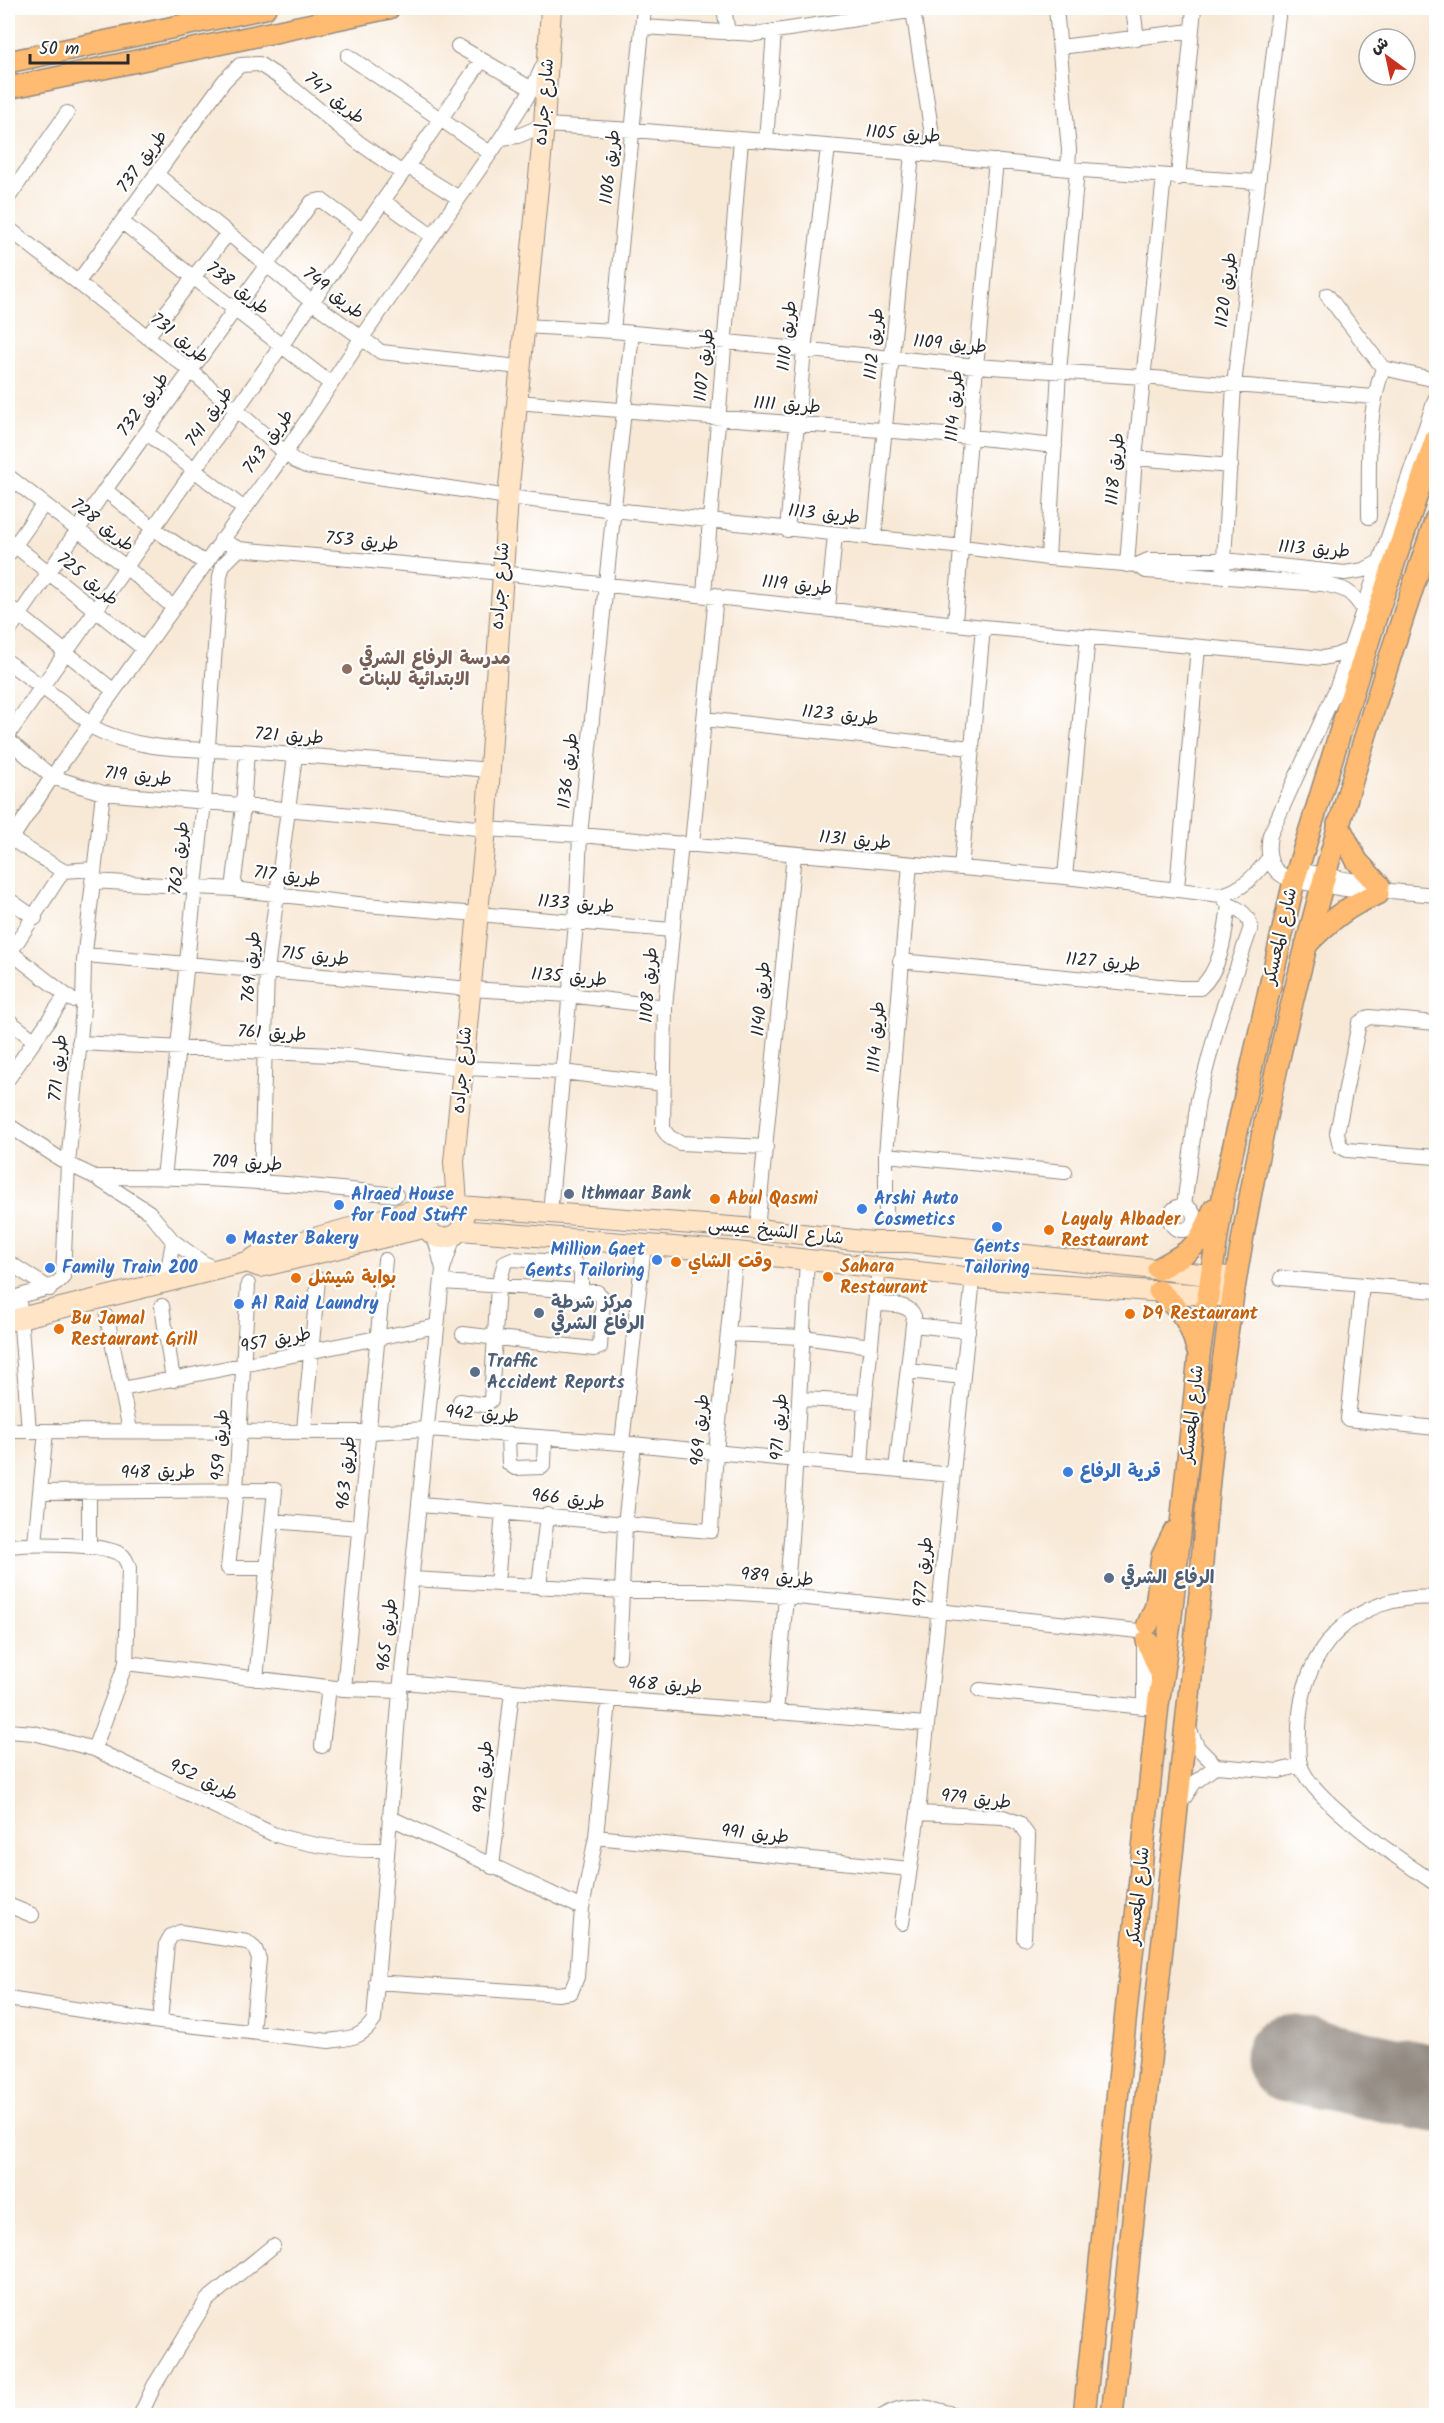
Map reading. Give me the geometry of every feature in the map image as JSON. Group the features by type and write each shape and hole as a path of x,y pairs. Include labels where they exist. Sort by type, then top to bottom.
{"main road":[{"path":"8,88 382,8"},
{"path":"8,62 256,9"},
{"name":"شارع المعسكر","path":"1084,2415 1162,1676 1199,1356 1225,1184 1295,875 1375,620 1437,438"},
{"name":"شارع المعسكر","path":"1112,2415 1200,1593 1206,1496 1216,1399 1234,1287 1265,1122 1304,948 1338,824 1437,519"},
{"path":"1304,948 1341,912 1382,890 1357,861 1338,824"},
{"path":"1158,1269 1198,1244 1225,1184"},
{"path":"1159,1291 1177,1307 1191,1326 1199,1356"},
{"path":"1162,1676 1144,1634 1156,1606 1162,1556 1181,1522"}],"street":[{"name":"شارع جراده","path":"446,1204 454,1161 486,830 502,573 516,402 544,125 550,8"},
{"name":"طريق 1106","path":"613,330 644,8"},
{"path":"724,8 728,33"},
{"path":"643,27 755,34 851,14 930,8"},
{"path":"1048,558 1072,169 1056,8"},
{"path":"1133,8 1137,39"},
{"path":"1178,178 1194,8"},
{"name":"طريق 1120","path":"1223,577 1234,385 1279,8"},
{"path":"913,10 935,155"},
{"path":"766,141 774,31"},
{"path":"1060,47 1191,31"},
{"path":"458,46 532,89"},
{"name":"طريق 743","path":"11,835 285,453 501,138 532,89 549,54"},
{"path":"348,56 490,153"},
{"name":"طريق 741","path":"8,735 482,60"},
{"name":"طريق 747","path":"240,65 259,64 269,70 358,142 459,198"},
{"name":"طريق 737","path":"78,282 224,81 240,65"},
{"path":"8,198 67,113"},
{"path":"501,138 518,136 544,125"},
{"name":"طريق 1105","path":"544,125 633,130 935,155 1178,178 1258,182"},
{"name":"طريق 1107","path":"710,595 709,520 726,343 741,139"},
{"name":"طريق 1110","path":"787,530 799,424 804,350 828,147"},
{"name":"طريق 1112","path":"874,538 912,154"},
{"name":"طريق 1114","path":"963,547 976,366 996,161"},
{"name":"طريق 749","path":"156,174 312,302 381,352 520,367"},
{"name":"طريق 1118","path":"1132,565 1135,458 1164,176"},
{"name":"طريق 732","path":"8,632 105,490 312,202 321,200 362,230"},
{"path":"383,201 432,236"},
{"name":"طريق 738","path":"122,222 331,384"},
{"name":"طريق 731","path":"8,228 191,371 295,461 306,466 508,497"},
{"path":"147,337 228,233"},
{"path":"1327,295 1383,368 1437,380"},
{"name":"طريق 1109","path":"525,326 613,330 976,366 1143,377 1373,397"},
{"name":"طريق 1136","path":"550,1213 576,923 580,835 632,333"},
{"path":"1369,517 1369,458 1373,397 1383,368"},
{"path":"1200,988 1210,979 1216,966 1225,900 1251,879 1268,859 1270,835 1337,687 1437,397"},
{"name":"طريق 1111","path":"516,402 971,437 1055,446"},
{"path":"147,433 244,509"},
{"path":"1135,458 1231,466"},
{"name":"طريق 728","path":"8,476 127,568 173,607"},
{"path":"105,490 154,529 205,563"},
{"name":"طريق 1113","path":"508,497 787,530 1132,565 1146,570 1322,584 1341,587 1353,594 1364,609"},
{"path":"10,547 44,504"},
{"path":"828,608 835,535"},
{"name":"طريق 753","path":"221,540 239,549 502,573"},
{"name":"طريق 725","path":"10,547 49,572 144,649"},
{"path":"955,622 963,547"},
{"name":"طريق 762","path":"164,1178 204,802 220,576 223,565 239,549"},
{"name":"طريق 1113","path":"1132,565 1148,560 1224,560 1345,573 1364,570 1380,561"},
{"name":"طريق 1119","path":"502,573 955,622 983,627 1198,647 1315,657 1330,657 1352,649"},
{"path":"687,844 704,719 710,595"},
{"path":"8,606 114,691"},
{"path":"961,868 983,627"},
{"path":"1065,877 1088,636"},
{"path":"1177,888 1198,647"},
{"path":"1315,657 1327,667 1337,687"},
{"name":"طريق 721","path":"8,662 109,737 164,749 247,752 489,770"},
{"name":"طريق 1123","path":"704,719 971,748"},
{"name":"طريق 719","path":"8,740 52,777 103,793 289,809 486,830"},
{"path":"233,889 247,752"},
{"name":"طريق 769","path":"261,1183 267,970 295,756"},
{"name":"طريق 771","path":"50,1289 56,1287 63,1277 68,1164 93,875 103,793"},
{"name":"طريق 1131","path":"486,830 580,835 1065,877 1177,888 1225,900"},
{"path":"11,835 63,872 35,918 8,953 83,1008"},
{"name":"طريق 1108","path":"687,844 672,930 665,1007 663,1129 669,1137 680,1143 766,1147"},
{"name":"طريق 1140","path":"757,1229 794,854"},
{"path":"1268,859 1286,878 1295,875 1382,890 1437,895"},
{"name":"طريق 1114","path":"886,1213 886,1155 900,961 910,864"},
{"name":"طريق 717","path":"63,872 477,915"},
{"path":"8,899 35,918"},
{"path":"1184,1206 1198,1100 1229,990 1251,927 1244,913 1225,900"},
{"name":"طريق 1133","path":"477,915 672,930"},
{"name":"طريق 715","path":"86,955 470,989"},
{"name":"طريق 1127","path":"900,961 1046,977 1229,990"},
{"name":"طريق 1135","path":"470,989 569,995 665,1007"},
{"name":"طريق 771","path":"8,1079 66,995"},
{"path":"1437,1023 1369,1017 1359,1023 1337,1134 1340,1146 1347,1150 1437,1157"},
{"path":"8,1020 35,1041"},
{"name":"طريق 761","path":"79,1043 352,1056 463,1068 562,1072 664,1084"},
{"name":"طريق 709","path":"8,1125 149,1212 173,1241 217,1270"},
{"path":"886,1155 1065,1172"},
{"name":"طريق 709","path":"95,1177 261,1183 396,1195"},
{"path":"446,1204 464,1218 444,1232 425,1216 446,1204"},
{"name":"شارع الشيخ عيسى","path":"21,1317 217,1270 247,1262 264,1252 446,1204 757,1229 872,1242 909,1242 1158,1269 1210,1285"},
{"name":"شارع الشيخ عيسى","path":"247,1262 260,1267 444,1232 736,1252 973,1278 1159,1291 1210,1285 1234,1287"},
{"name":"طريق 965","path":"252,2032 329,2041 354,2038 366,2031 374,2020 389,1817 428,1429 444,1232"},
{"path":"166,1281 173,1241"},
{"path":"619,1658 628,1443 644,1245"},
{"name":"طريق 969","path":"711,1530 716,1452 736,1252"},
{"path":"460,1401 485,1405 491,1400 498,1286 505,1262 512,1259 575,1263 581,1272 581,1291"},
{"name":"طريق 963","path":"344,1689 385,1260"},
{"name":"طريق 971","path":"776,1713 787,1596 807,1260"},
{"path":"8,1262 50,1289"},
{"path":"861,1467 870,1346 879,1267"},
{"path":"442,1275 498,1286 597,1292 603,1298 600,1347 594,1349 463,1334"},
{"name":"طريق 977","path":"902,1923 918,1813 973,1278"},
{"path":"1281,1278 1437,1291"},
{"path":"303,1430 318,1279"},
{"name":"طريق 959","path":"248,1284 236,1491 228,1568 268,1568"},
{"path":"1362,1286 1348,1419 1437,1428"},
{"path":"29,1431 19,1300 21,1296 50,1289"},
{"path":"876,1304 907,1307 912,1310 914,1316 896,1469"},
{"path":"162,1306 172,1380"},
{"path":"106,1317 130,1430"},
{"path":"914,1325 968,1330"},
{"name":"طريق 957","path":"122,1389 437,1326"},
{"path":"728,1334 802,1337 870,1346"},
{"path":"909,1371 963,1377"},
{"path":"800,1399 865,1402"},
{"name":"طريق 942","path":"8,1431 428,1429 628,1443 952,1475"},
{"path":"35,1543 46,1431"},
{"path":"508,1435 509,1464 515,1468 542,1467 546,1438"},
{"name":"طريق 948","path":"41,1492 275,1490 272,1521"},
{"path":"89,1492 89,1548"},
{"name":"طريق 966","path":"420,1505 547,1515 625,1525 711,1530"},
{"path":"497,1584 503,1512"},
{"path":"540,1587 547,1515"},
{"path":"256,1679 272,1521 360,1528"},
{"path":"8,1546 35,1543 110,1549 124,1557 129,1568 126,1664 94,1749"},
{"name":"طريق 989","path":"412,1579 622,1591 708,1591 787,1596 1144,1634"},
{"path":"1437,1598 1416,1597 1390,1601 1362,1612 1339,1629 1322,1648 1307,1677 1299,1712 1300,1765 1318,1793 1396,1857 1437,1884"},
{"path":"980,1690 1144,1707 1144,1634"},
{"name":"طريق 968","path":"126,1664 344,1689 401,1687 512,1691 926,1724"},
{"path":"322,1746 329,1687"},
{"name":"طريق 992","path":"492,1867 512,1691"},
{"path":"376,1982 558,1994 571,1992 577,1977 582,1908 596,1837 609,1700"},
{"path":"1186,1722 1198,1748 1216,1766 1279,1771 1300,1765"},
{"name":"طريق 952","path":"8,1731 34,1733 94,1749 273,1834 309,1845 359,1851 387,1850"},
{"path":"1177,1810 1194,1783 1216,1766"},
{"name":"طريق 979","path":"918,1813 1003,1817 1019,1823 1028,1836 1024,1938"},
{"path":"389,1817 582,1908"},
{"name":"طريق 991","path":"596,1837 910,1869"},
{"path":"8,1905 32,1916"},
{"path":"8,1999 160,2022 252,2032 259,1959 255,1949 247,1942 180,1932 171,1936 167,1943 160,2022"},
{"path":"140,2415 154,2386 207,2300 273,2247"},
{"path":"883,2415 913,2406 938,2409 957,2415"}],"runway":[{"path":"1288,2058 1436,2089"}],"place":[{"name":"مدرسة الرفاع الشرقي الابتدائية للبنات","path":"347,669"},
{"name":"Ithmaar Bank","path":"569,1194"},
{"name":"Abul Qasmi","path":"715,1199"},
{"name":"Alraed House for Food Stuff","path":"339,1205"},
{"name":"Arshi Auto Cosmetics","path":"862,1209"},
{"name":"Gents Tailoring","path":"997,1227"},
{"name":"Layaly Albader Restaurant","path":"1049,1230"},
{"name":"Master Bakery","path":"231,1239"},
{"name":"Million Gaet Gents Tailoring","path":"657,1260"},
{"name":"وقت الشاي","path":"676,1262"},
{"name":"Family Train 200","path":"50,1268"},
{"name":"Sahara Restaurant","path":"828,1277"},
{"name":"بوابة شيشل","path":"296,1278"},
{"name":"Al Raid Laundry","path":"239,1304"},
{"name":"مركز شرطة الرفاع الشرقي","path":"539,1313"},
{"name":"D9 Restaurant","path":"1130,1314"},
{"name":"Bu Jamal Restaurant Grill","path":"59,1329"},
{"name":"Traffic Accident Reports","path":"475,1372"},
{"name":"قرية الرفاع","path":"1068,1472"},
{"name":"الرفاع الشرقي","path":"1109,1578"}]}
